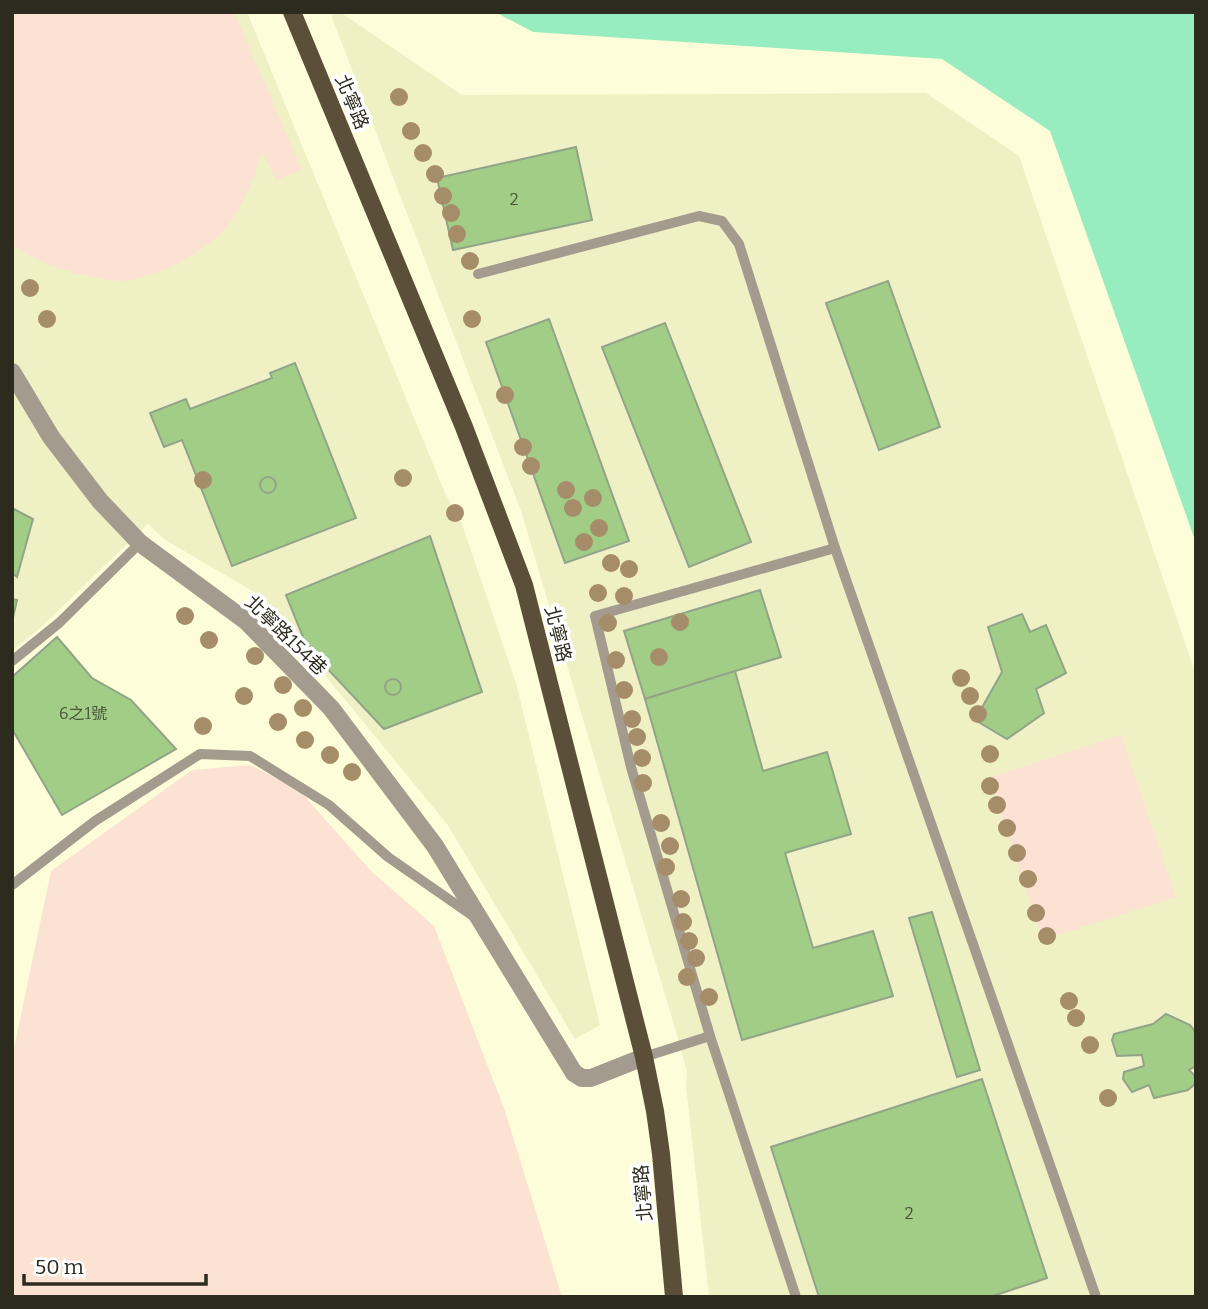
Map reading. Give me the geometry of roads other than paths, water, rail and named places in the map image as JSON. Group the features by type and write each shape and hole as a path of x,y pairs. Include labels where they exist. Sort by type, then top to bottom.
{"main road":[{"name":"北寧路","path":"292,12 459,415 524,586 644,1057 661,1154 674,1297"}],"street":[{"name":"北寧路154巷","path":"12,372 51,437 100,500 140,543 246,621 331,708 435,846 574,1073 582,1078 591,1078 644,1057"}],"lane":[{"path":"478,274 699,216 722,221 739,244 835,548 1096,1297"},
{"path":"12,661 59,623 140,543"},
{"path":"796,1297 710,1036 631,767 594,616 835,548"},
{"name":"北寧路154巷","path":"12,885 95,821 201,754 250,756 329,805 388,857 481,922"},
{"path":"644,1057 710,1036"}]}
